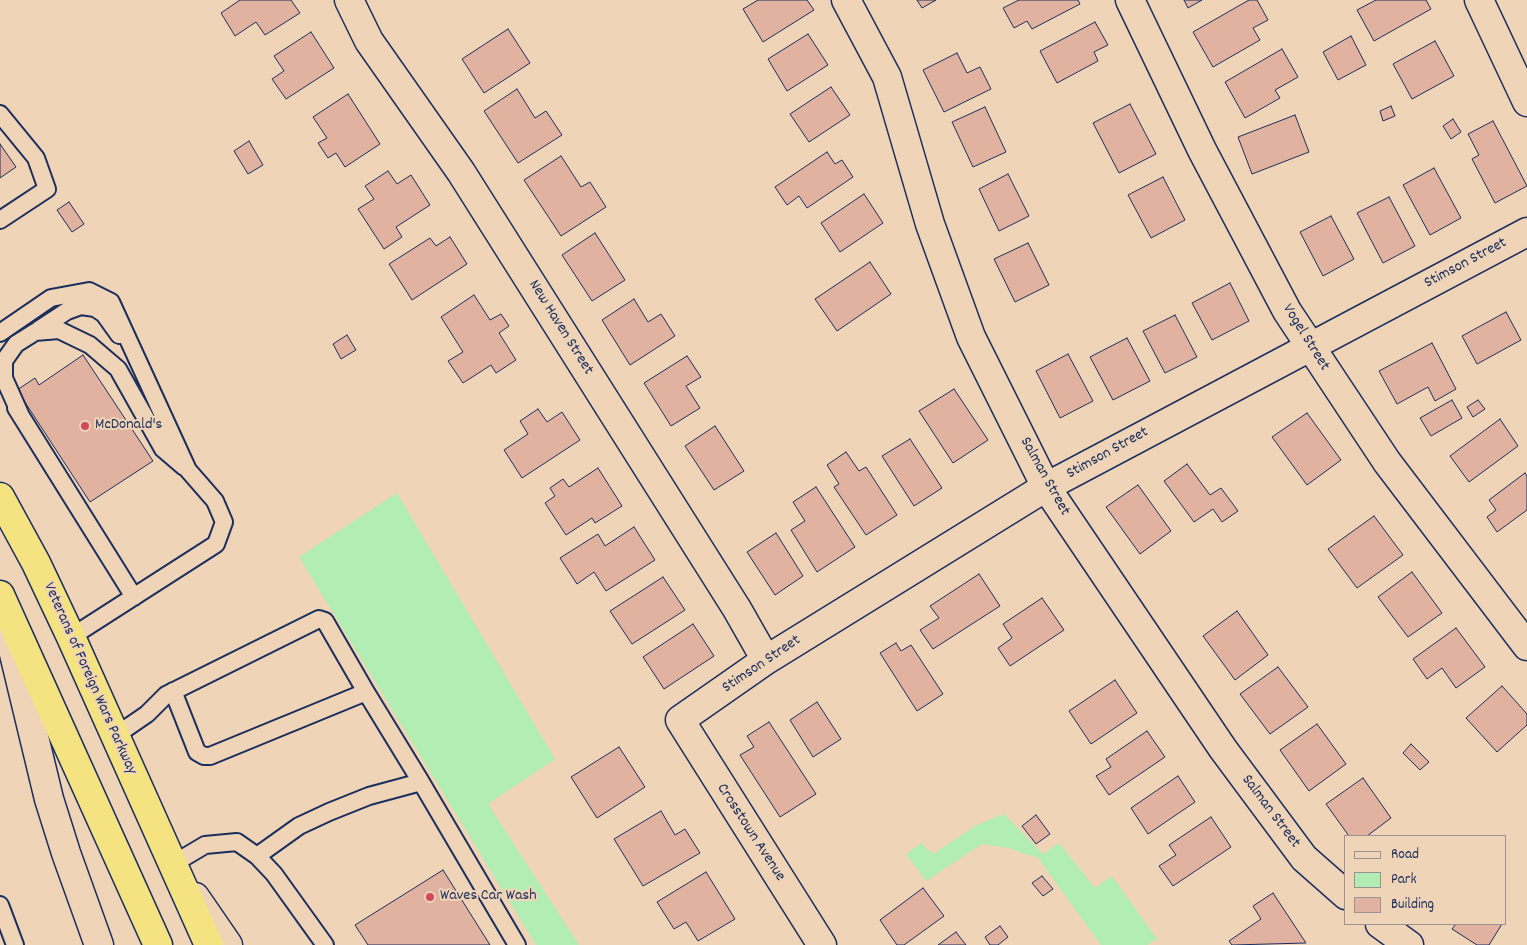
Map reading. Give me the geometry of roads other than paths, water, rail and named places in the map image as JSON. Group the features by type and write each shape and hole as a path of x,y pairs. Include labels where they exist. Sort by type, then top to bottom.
{"highway":[{"name":"Veterans of Foreign Wars Parkway","path":"0,497 36,563 71,637 209,945"},
{"path":"0,595 158,945"}],"street":[{"name":"New Haven Street","path":"349,0 369,41 461,172 738,609 766,660"},
{"name":"Salman Street","path":"846,0 887,77 930,224 971,337 1046,487 1223,749 1304,858 1344,894"},
{"name":"Vogel Street","path":"1130,0 1202,150 1287,311 1387,462 1527,646"},
{"path":"1479,0 1527,102"},
{"name":"Stimson Street","path":"680,720 766,660 1046,487 1527,232"},
{"path":"0,595 49,799 99,945"},
{"name":"Crosstown Avenue","path":"680,720 822,945"},
{"name":"Veterans of Foreign Wars Parkway","path":"173,864 228,945"},
{"path":"1381,925 1409,945"}],"lane":[{"path":"0,114 36,158 47,189 0,220"},
{"path":"0,333 51,298 89,292 112,302 125,328 139,366 188,470"},
{"path":"22,416 4,378 4,361 16,344 67,311 81,306 95,308 114,326 139,366"},
{"path":"35,332 59,330 90,345 118,369 163,450 188,470 215,501 224,522 216,544 71,637"},
{"path":"0,381 134,597"},
{"path":"115,736 147,714 166,695 319,619 325,621 517,945"},
{"path":"174,692 197,752 204,756 210,756 366,692"},
{"path":"257,856 299,826 329,812 369,796 421,782"},
{"path":"173,864 205,846 236,842 257,856 274,874 325,945"},
{"path":"0,905 16,945"}],"place":[{"name":"McDonald's","path":"85,426"},
{"name":"Waves Car Wash","path":"430,897"}]}
